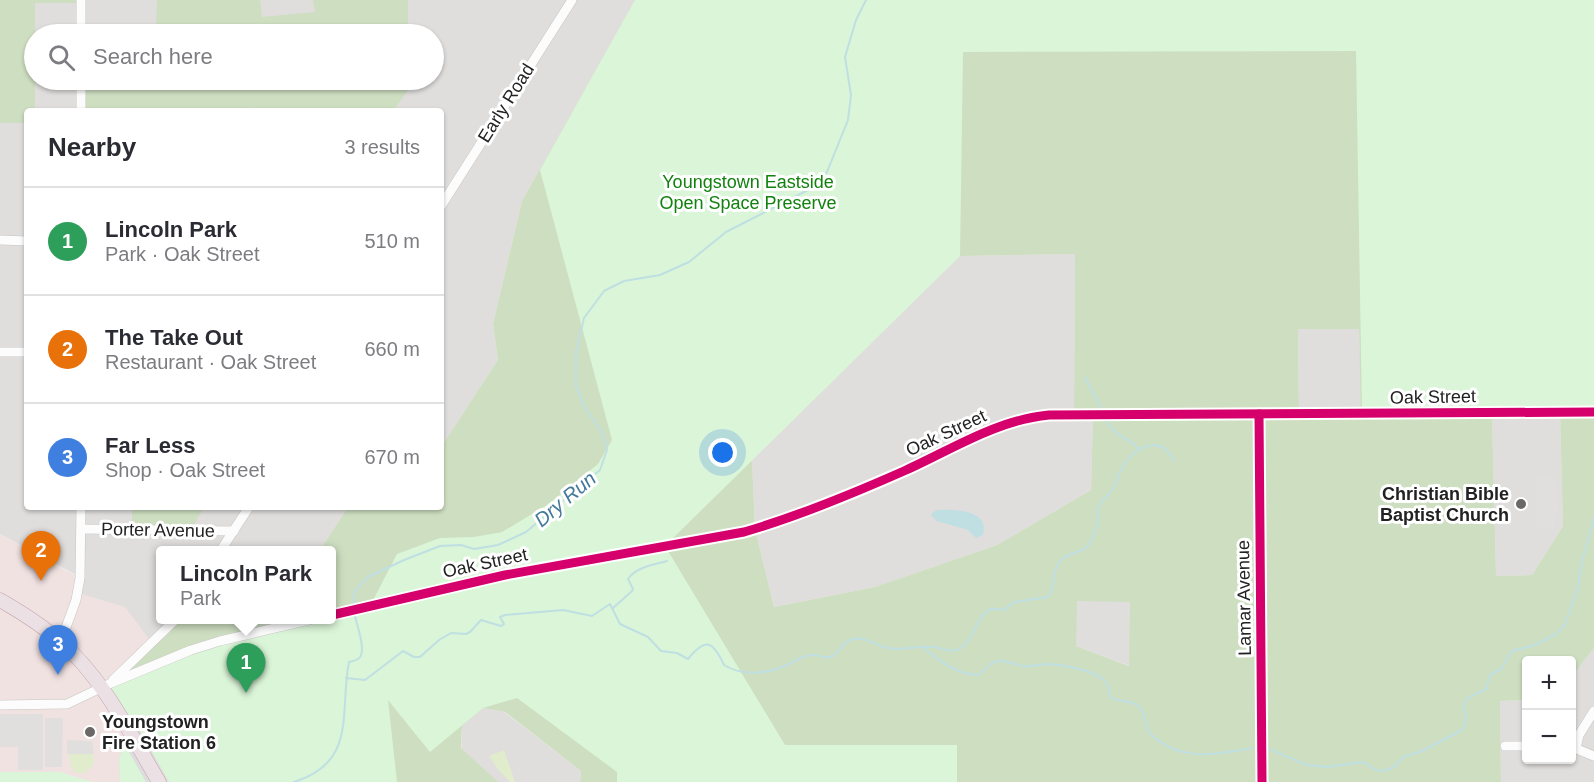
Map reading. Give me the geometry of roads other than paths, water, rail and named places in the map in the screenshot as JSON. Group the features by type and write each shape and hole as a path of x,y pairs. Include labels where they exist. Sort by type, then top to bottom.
{"highway":[{"path":"0,600 61,641 105,686 159,782"}],"street":[{"path":"81,0 81,24"},
{"name":"Early Road","path":"444,201 572,0"},
{"path":"81,90 81,108"},
{"path":"0,240 24,240"},
{"path":"0,352 24,352"},
{"name":"Oak Street","path":"336,614 516,573 744,532 769,525 878,482 1005,424 1034,416 1594,412"},
{"name":"Lamar Avenue","path":"1259,414 1262,782"},
{"path":"61,641 78,592 81,563 81,510"},
{"path":"224,546 247,510"},
{"name":"Porter Avenue","path":"81,529 234,531"},
{"path":"105,686 171,624"},
{"path":"0,705 67,704 105,686 220,641 292,624"},
{"path":"1576,743 1594,711"},
{"path":"1505,746 1522,746"},
{"path":"1576,749 1594,756"}],"water":[{"path":"937,510 969,512 976,515 984,526 983,535 976,538 968,530 937,521 931,515"}],"waterway":[{"name":"Dry Run","path":"353,607 354,592 368,577 440,546 461,545 474,549 498,545 526,532 600,470 607,450 602,432 585,408 576,386 576,352 584,318 604,291 624,281 660,275 689,262 726,232 810,189 827,172 848,120 851,95 845,57 856,20 866,0"},
{"path":"1085,377 1103,412"},
{"path":"1105,417 1116,433 1140,450"},
{"path":"346,678 365,680 403,651 414,657 420,657 439,640 451,633 466,634 481,620 501,626 504,624 500,617 505,615 563,610 592,616 610,604 620,624 648,637 661,651 677,653 688,659 700,647 709,645 713,647 724,665 738,671 762,672 778,669 807,656 830,657 847,642 857,638 894,649 934,647 956,650 967,643 981,618 991,609 1004,610 1014,602 1048,597 1062,559 1084,549 1090,543 1098,521 1099,505 1113,489 1122,467 1130,457 1143,448 1157,446 1169,453 1174,461"},
{"path":"1267,748 1307,765 1327,767 1363,762 1376,770 1384,771 1394,767 1403,757 1422,751 1462,730 1466,720 1464,703 1468,698 1486,689 1490,675 1501,669 1512,651 1535,645 1556,634 1565,625 1578,587 1582,561 1594,518"},
{"path":"613,608 632,591 628,579 631,575 645,567 667,561"},
{"name":"Dry Run","path":"294,782 314,773 328,762 337,748 342,733 349,662 358,659 362,651 354,613"},
{"path":"922,647 948,666 969,674 978,675 992,663 1000,661 1023,666 1051,664 1064,666 1097,676 1108,685 1110,697 1134,703 1140,707 1150,734 1172,749 1206,754 1253,748"}],"place":[{"name":"Christian Bible Baptist Church","path":"1521,504"},
{"name":"The Take Out","path":"41,581"},
{"name":"Far Less","path":"58,675"},
{"name":"Lincoln Park","path":"246,693"},
{"name":"Youngstown Fire Station 6","path":"90,732"}],"park label":[{"name":"Youngstown Eastside Open Space Preserve","path":"748,192"}]}
